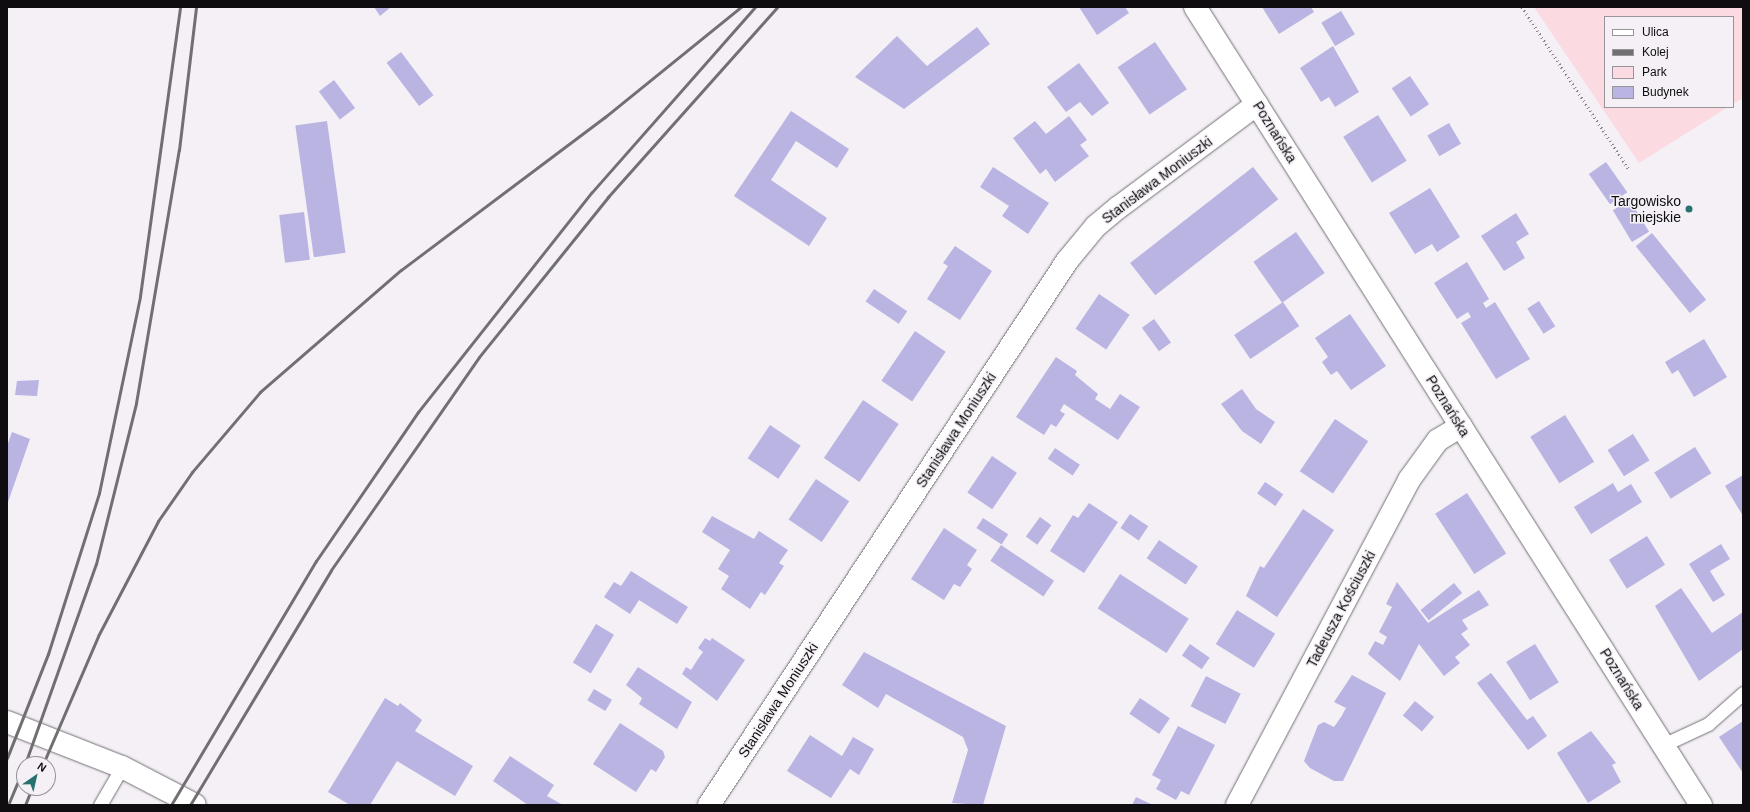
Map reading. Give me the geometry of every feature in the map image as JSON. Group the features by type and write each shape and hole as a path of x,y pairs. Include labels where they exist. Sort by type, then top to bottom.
{"street":[{"name":"Poznańska","path":"1195,7 1701,805"},
{"name":"Stanisława Moniuszki","path":"709,805 1067,261 1096,226 1119,207 1257,104"},
{"name":"Tadeusza Kościuszki","path":"1238,805 1408,480 1438,440 1461,426"},
{"path":"7,722 122,767 195,805"}],"lane":[{"path":"1664,745 1708,724 1743,693"},
{"path":"100,805 122,767"}],"path":[{"path":"1522,7 1629,169"}],"green space":[{"path":"1534,7 1743,7 1743,98 1734,103 1734,16 1604,16 1604,108 1726,108 1639,163"}],"building":[{"path":"374,7 391,7 380,16"},
{"path":"1079,7 1125,7 1129,13 1097,35"},
{"path":"1262,7 1311,7 1314,12 1279,34"},
{"path":"1341,11 1355,34 1335,46 1321,23"},
{"path":"977,27 990,44 904,109 855,77 897,36 927,66"},
{"path":"1155,42 1187,89 1150,114 1118,67"},
{"path":"1333,46 1359,92 1335,107 1329,97 1321,102 1300,68"},
{"path":"401,52 433,95 419,106 387,63"},
{"path":"1079,63 1109,103 1092,116 1080,102 1066,112 1047,87"},
{"path":"1410,76 1429,104 1411,116 1392,88"},
{"path":"334,80 355,108 340,119 319,91"},
{"path":"791,111 849,149 837,168 796,141 771,180 827,218 809,246 734,196"},
{"path":"1378,115 1407,161 1372,183 1343,137"},
{"path":"1069,116 1087,140 1080,145 1089,156 1055,182 1046,169 1040,174 1013,138 1035,121 1046,134"},
{"path":"327,121 346,253 314,257 295,125"},
{"path":"1449,123 1461,144 1439,156 1427,136"},
{"path":"1606,162 1627,192 1610,204 1589,174"},
{"path":"993,167 1049,203 1028,234 1002,216 1009,206 980,187"},
{"path":"1253,167 1278,199 1155,295 1130,263"},
{"path":"1430,188 1460,237 1437,252 1432,244 1415,254 1389,213"},
{"path":"1630,200 1649,232 1632,242 1613,210"},
{"path":"304,212 310,260 285,263 279,215"},
{"path":"1516,213 1529,234 1516,242 1525,258 1504,271 1481,236"},
{"path":"1296,232 1325,273 1282,303 1253,262"},
{"path":"1652,233 1706,300 1690,313 1636,246"},
{"path":"955,246 992,271 960,320 927,299 948,266 943,263"},
{"path":"1467,262 1489,299 1483,303 1486,308 1495,302 1530,359 1496,379 1461,323 1471,317 1468,312 1457,319 1434,283"},
{"path":"874,289 907,311 899,324 866,301"},
{"path":"1099,294 1130,315 1106,350 1076,329"},
{"path":"1539,301 1555,326 1544,334 1527,309"},
{"path":"1283,302 1299,326 1250,359 1234,335"},
{"path":"1350,314 1386,366 1351,390 1337,371 1331,375 1322,362 1328,357 1315,338"},
{"path":"1154,319 1171,342 1159,351 1142,328"},
{"path":"915,331 946,352 912,401 881,381"},
{"path":"1704,339 1727,377 1694,397 1678,370 1672,374 1665,362"},
{"path":"1056,357 1077,371 1075,375 1098,394 1095,399 1110,409 1120,394 1140,407 1118,440 1064,404 1060,411 1065,414 1056,427 1051,424 1044,435 1016,417"},
{"path":"39,380 37,396 15,395 17,381"},
{"path":"1242,389 1256,409 1275,422 1261,444 1242,431 1221,404"},
{"path":"863,400 899,424 860,482 824,458"},
{"path":"1565,415 1594,462 1559,483 1530,437"},
{"path":"1335,419 1368,441 1333,494 1300,471"},
{"path":"770,425 801,446 778,479 748,458"},
{"path":"12,432 30,439 7,505 7,446"},
{"path":"1633,434 1649,460 1624,476 1608,450"},
{"path":"1695,447 1711,473 1671,499 1654,472"},
{"path":"1055,448 1080,465 1073,476 1048,459"},
{"path":"992,456 1017,473 992,509 967,492"},
{"path":"1743,475 1743,516 1725,486"},
{"path":"816,479 849,501 822,542 789,520"},
{"path":"1265,482 1283,494 1275,506 1257,494"},
{"path":"1613,483 1618,492 1631,484 1642,502 1591,534 1574,507"},
{"path":"1467,493 1506,553 1474,574 1435,514"},
{"path":"1089,503 1118,522 1084,573 1050,551 1073,515 1078,518"},
{"path":"1303,509 1334,530 1277,617 1246,596 1260,566 1264,568"},
{"path":"1130,514 1148,526 1139,540 1120,528"},
{"path":"712,516 754,539 759,531 788,550 779,563 784,566 765,595 761,592 750,609 721,589 729,576 718,569 730,550 702,532"},
{"path":"1040,517 1051,525 1037,545 1026,536"},
{"path":"983,518 1008,534 1002,544 976,528"},
{"path":"944,528 977,550 967,565 972,569 960,587 954,584 944,600 911,579"},
{"path":"1647,536 1665,565 1627,589 1609,560"},
{"path":"1159,540 1198,566 1186,585 1147,558"},
{"path":"1721,544 1730,559 1710,571 1725,595 1713,602 1689,564"},
{"path":"1001,545 1054,581 1043,597 990,561"},
{"path":"631,571 688,607 677,624 639,600 630,614 604,597 614,582 621,586"},
{"path":"1120,574 1189,619 1166,653 1098,608"},
{"path":"1397,582 1428,623 1479,590 1489,605 1462,620 1468,629 1461,634 1470,645 1455,657 1460,663 1444,676 1419,644 1400,681 1368,654 1375,641 1383,645 1387,637 1379,632 1392,607 1386,604"},
{"path":"1454,583 1462,593 1429,620 1421,610"},
{"path":"1681,588 1712,633 1743,612 1743,649 1699,681 1655,606"},
{"path":"1237,610 1275,634 1254,668 1216,644"},
{"path":"596,624 614,635 591,673 573,663"},
{"path":"705,638 710,641 712,638 745,660 717,701 682,674 686,667 691,670 703,652 698,648"},
{"path":"1190,644 1210,658 1202,669 1182,655"},
{"path":"1535,644 1559,682 1530,700 1506,662"},
{"path":"864,652 1006,726 983,805 952,803 968,750 963,737 886,694 878,708 842,685"},
{"path":"638,667 692,702 677,729 639,704 642,698 626,685"},
{"path":"1491,673 1527,720 1533,716 1547,736 1528,750 1477,683"},
{"path":"1352,675 1386,693 1343,781 1334,781 1310,768 1304,761 1318,725 1324,722 1334,727 1341,717 1346,708 1334,702"},
{"path":"1206,676 1241,694 1225,724 1191,706"},
{"path":"594,689 612,700 605,711 587,700"},
{"path":"385,698 398,706 400,703 422,720 415,731 473,766 455,796 397,761 370,805 350,805 328,792"},
{"path":"1140,698 1170,718 1159,734 1129,714"},
{"path":"1415,701 1434,717 1422,732 1403,716"},
{"path":"1743,721 1743,773 1719,737"},
{"path":"620,723 663,751 665,757 656,772 651,769 636,792 593,764"},
{"path":"1178,726 1215,745 1189,795 1181,791 1176,800 1156,789 1161,780 1152,775"},
{"path":"1591,731 1616,763 1612,765 1621,782 1588,803 1557,753"},
{"path":"810,735 842,756 853,737 874,749 859,775 850,769 831,798 787,771"},
{"path":"510,756 554,785 547,796 563,805 528,805 493,781"},
{"path":"1136,797 1153,805 1132,805"}],"railway":[{"path":"7,758 48,654 99,493 140,296 180,7"},
{"path":"28,756 96,564 136,403 179,150 196,7"},
{"path":"46,756 98,636 158,521 192,472 260,392 401,270 605,117 741,7"},
{"path":"171,805 316,561 418,412 592,192 755,7"},
{"path":"190,805 331,570 479,357 608,197 777,7"},
{"path":"8,805 16,786"},
{"path":"25,805 29,796"}],"place":[{"name":"Targowisko miejskie","path":"1689,209"}]}
